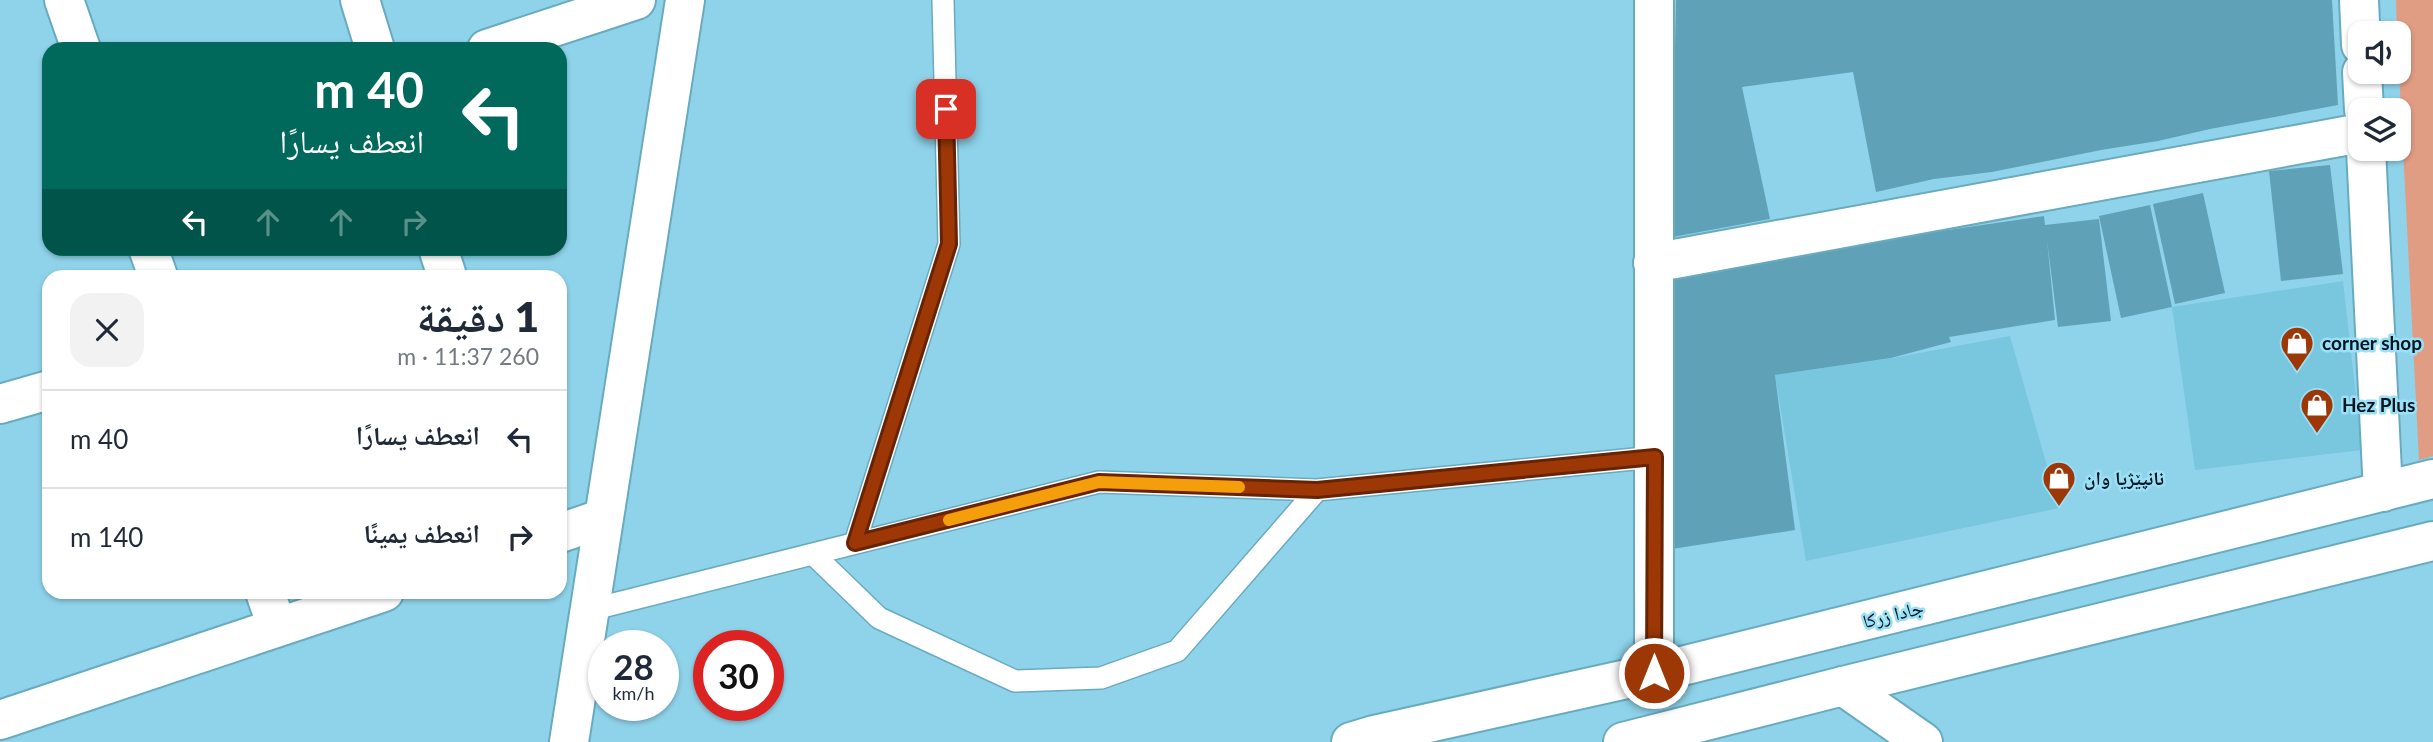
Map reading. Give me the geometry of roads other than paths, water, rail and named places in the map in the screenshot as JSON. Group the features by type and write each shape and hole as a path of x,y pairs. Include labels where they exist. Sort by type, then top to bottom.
{"street":[{"path":"64,0 79,42"},
{"path":"360,0 373,42"},
{"path":"508,42 636,0"},
{"path":"569,742 685,0"},
{"path":"1654,0 1654,673"},
{"path":"2359,0 2360,21"},
{"path":"1654,263 2348,135"},
{"path":"2366,161 2383,492"},
{"path":"0,404 42,392"},
{"name":"جادا زرکا","path":"1351,742 1654,673 2433,479"},
{"path":"567,531 604,519"},
{"path":"1623,742 2433,541"},
{"path":"267,599 277,627"},
{"path":"0,720 363,599"},
{"path":"1843,686 1923,742"}],"lane":[{"path":"855,543 949,244 943,0"},
{"path":"590,610 1099,482 1317,490 1655,457"},
{"path":"813,554 878,618 1016,681 1101,678 1177,651 1317,490"}],"place":[{"name":"corner shop","path":"2297,373"},
{"name":"Hez Plus","path":"2317,435"},
{"name":"نانپێژیا وان","path":"2059,508"}]}
